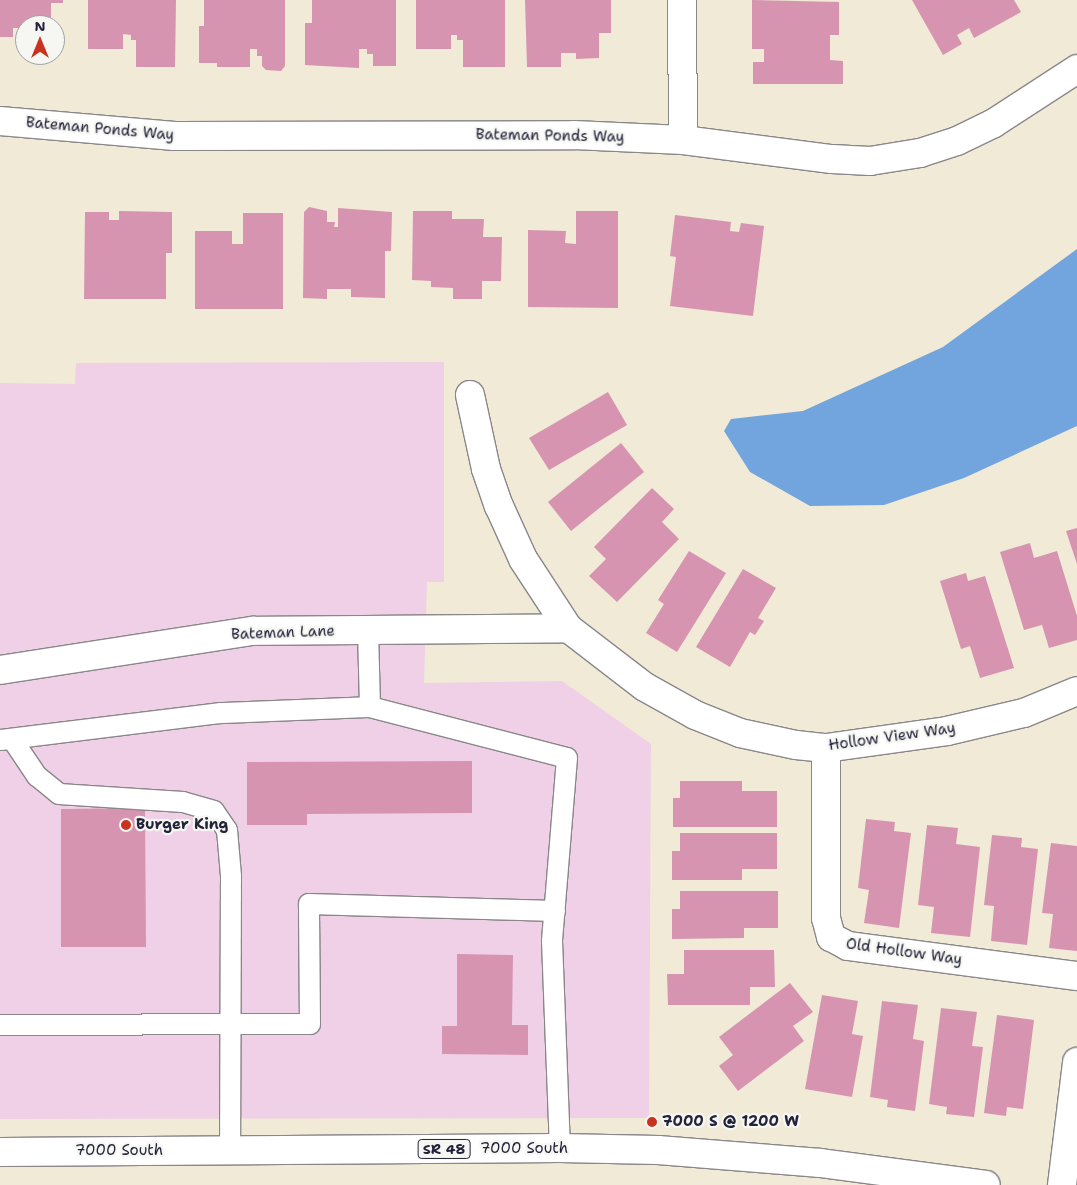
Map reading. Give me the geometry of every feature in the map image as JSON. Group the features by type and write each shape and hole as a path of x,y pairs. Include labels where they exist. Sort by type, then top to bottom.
{"street":[{"path":"682,0 683,140"},
{"name":"Bateman Ponds Way","path":"0,121 174,136 574,135 683,140 832,159 896,158 957,141 994,123 1077,69"},
{"name":"Hollow View Way","path":"470,396 486,469 499,506 523,559 568,628 645,687 695,715 740,732 796,745 826,748 947,731 1024,713 1077,691"},
{"name":"Bateman Lane","path":"0,670 252,631 368,632 568,628"},
{"name":"Old Hollow Way","path":"826,748 826,918 831,937 848,946 1077,976"},
{"path":"1062,1185 1077,1062"},
{"name":"7000 South","path":"0,1152 560,1148 658,1150 820,1163 986,1185"}],"lane":[{"path":"368,632 370,707"},
{"path":"6,740 221,713 370,707 567,758 552,941 560,1148"},
{"path":"6,740 37,776 58,794 183,802 214,811 227,830 231,876 230,1151"},
{"path":"0,1025 310,1024 309,904 555,911"}],"shaded area":[{"path":"444,362 444,582 427,582 424,683 562,681 651,744 649,1118 0,1119 0,383 75,384 76,363"}],"water":[{"path":"1077,249 1077,426 964,478 884,505 810,506 750,472 724,431 731,419 803,411 943,347"}],"building":[{"path":"0,0 63,0 63,3 51,3 51,15 15,15 13,37 0,37"},
{"path":"88,0 176,0 175,67 136,67 136,40 131,40 131,35 123,34 123,49 88,49"},
{"path":"204,0 285,0 285,66 281,71 266,70 262,66 262,56 257,56 257,49 250,49 250,67 217,67 217,63 199,63 199,26 204,26"},
{"path":"312,0 396,0 396,66 373,66 373,54 367,54 367,49 359,49 359,68 305,65 305,23 312,23"},
{"path":"416,0 505,0 505,67 463,67 463,40 457,40 457,35 451,35 451,49 416,49"},
{"path":"525,0 611,0 611,33 599,33 599,58 576,59 576,53 561,53 561,67 527,67"},
{"path":"752,0 839,2 839,35 830,35 830,60 843,61 843,84 753,84 753,62 764,62 764,49 752,49"},
{"path":"912,0 1014,0 1021,12 974,38 969,28 957,35 962,44 943,55"},
{"path":"309,207 327,211 327,222 335,222 334,227 338,227 338,208 392,212 391,251 385,251 385,298 351,297 351,289 327,289 327,299 303,298 304,212"},
{"path":"119,211 172,212 172,253 166,253 166,299 84,299 85,212 109,212 109,220 119,220"},
{"path":"413,211 452,211 452,219 484,219 483,237 502,237 501,281 482,281 482,299 453,299 453,288 431,287 431,281 412,280"},
{"path":"576,211 618,211 618,308 528,307 528,230 566,231 565,243 576,244"},
{"path":"243,213 283,213 283,309 195,309 195,231 232,231 232,244 243,244"},
{"path":"675,215 731,222 730,231 739,232 741,223 764,226 753,316 670,306 676,257 670,256"},
{"path":"608,392 627,425 549,470 529,438"},
{"path":"621,443 644,472 571,531 548,502"},
{"path":"652,488 674,509 662,522 679,539 617,602 589,576 606,559 594,547"},
{"path":"1077,528 1077,564 1066,531"},
{"path":"1030,543 1034,558 1057,551 1077,616 1077,640 1049,648 1042,625 1024,630 1000,552"},
{"path":"689,551 726,573 677,652 646,633 664,604 658,600"},
{"path":"743,569 776,588 758,618 764,621 755,635 750,632 730,667 696,647"},
{"path":"966,573 968,581 985,576 1014,668 980,678 970,646 961,649 940,581"},
{"path":"472,761 472,813 307,814 307,825 247,825 247,762"},
{"path":"680,781 742,781 742,791 777,791 777,827 673,827 673,798 680,798"},
{"path":"145,808 146,947 61,947 61,809"},
{"path":"866,819 895,822 894,831 911,833 899,928 864,923 869,890 858,888"},
{"path":"927,825 958,828 956,844 980,847 970,937 931,933 934,907 918,905"},
{"path":"680,833 777,833 777,869 742,869 742,880 672,880 672,851 680,851"},
{"path":"992,835 1022,838 1021,847 1038,849 1027,945 991,941 994,906 984,905"},
{"path":"1051,843 1077,846 1077,951 1049,948 1053,914 1042,913"},
{"path":"680,891 778,891 778,928 744,928 744,938 672,939 672,909 680,909"},
{"path":"684,950 774,950 775,987 750,987 750,1005 668,1005 667,974 684,974"},
{"path":"457,954 513,955 512,1025 528,1025 528,1055 442,1054 442,1026 457,1026"},
{"path":"790,983 813,1012 793,1026 804,1041 738,1091 719,1066 733,1055 719,1037"},
{"path":"822,995 858,1001 852,1034 863,1036 852,1097 805,1089"},
{"path":"882,1001 918,1005 913,1039 924,1041 915,1111 887,1107 888,1100 870,1097"},
{"path":"941,1008 977,1012 972,1046 983,1047 974,1117 946,1114 947,1107 929,1104"},
{"path":"997,1015 1034,1020 1023,1109 1007,1107 1006,1116 984,1113"}],"place":[{"name":"Burger King","path":"126,825"},
{"name":"7000 S @ 1200 W","path":"652,1122"}]}
